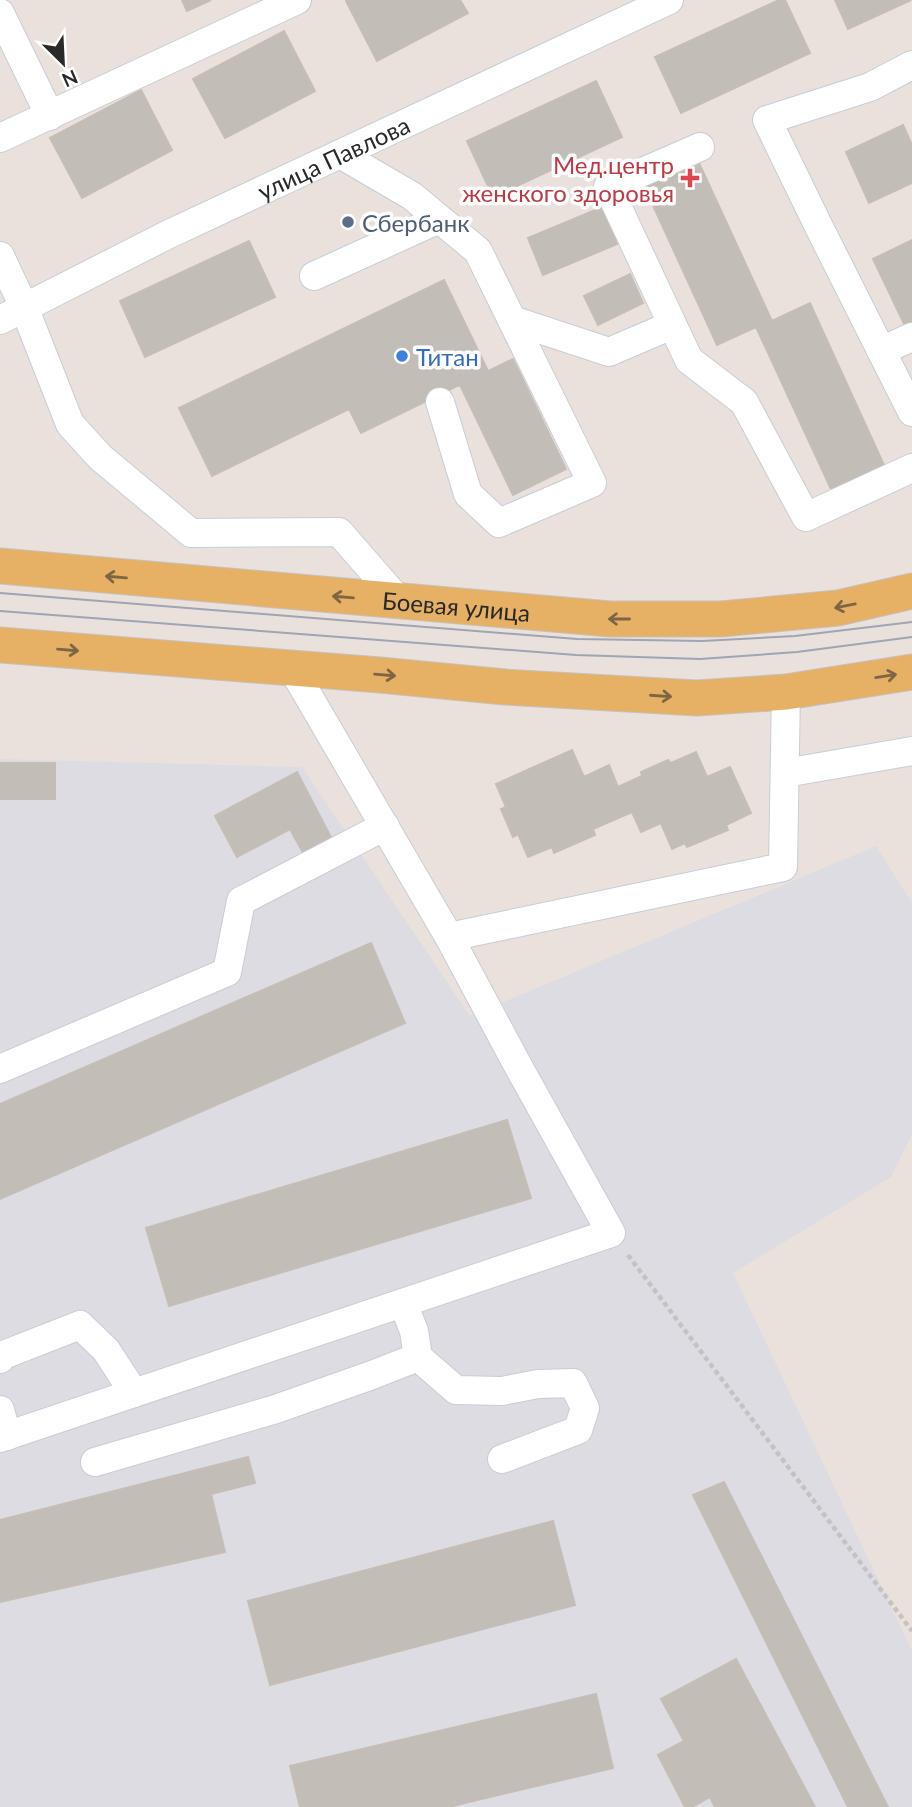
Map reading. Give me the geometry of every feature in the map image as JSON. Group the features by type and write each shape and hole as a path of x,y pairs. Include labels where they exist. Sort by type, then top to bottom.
{"main road":[{"name":"Боевая улица","path":"0,566 610,619 720,619 838,608 912,592"},
{"path":"0,645 505,687 697,698 786,692 912,672"}],"street":[{"path":"0,138 297,0"},
{"name":"улица Павлова","path":"12,314 167,235 669,0"},
{"path":"0,13 50,116"},
{"path":"912,65 870,87 767,120 912,412"},
{"path":"700,147 608,187 689,360 744,402 806,517 912,468"},
{"path":"340,154 412,196 478,251 592,483 499,523 468,494 440,402"},
{"path":"314,276 439,219"},
{"path":"0,256 12,314 71,425 100,457 191,533 339,532 400,601"},
{"path":"512,320 609,352 672,325"},
{"path":"881,351 912,337"},
{"path":"2,1428 134,1393 611,1233 449,937 292,668"},
{"path":"449,937 783,867 786,692"},
{"path":"785,773 912,751"},
{"path":"0,1069 227,972 241,901 385,826"},
{"path":"402,1303 414,1331 418,1357 456,1390 502,1391 538,1384 573,1383 585,1408 578,1430 502,1459"},
{"path":"0,1359 1,1356 80,1325 106,1350 134,1393"},
{"path":"95,1462 276,1409 418,1357"}],"path":[{"path":"611,1233 912,1631"}],"shaded area":[{"path":"0,759 302,767 470,1016 876,846 912,903 912,1134 891,1177 733,1273 912,1651 912,1807 0,1807"}],"building":[{"path":"182,0 211,0 187,11"},
{"path":"347,0 460,0 468,13 377,61"},
{"path":"779,0 785,0 810,53 681,113 655,57"},
{"path":"835,0 911,0 848,29"},
{"path":"284,31 315,91 225,138 193,79"},
{"path":"596,81 622,137 493,197 467,141"},
{"path":"141,90 172,150 82,198 50,138"},
{"path":"903,125 912,145 912,183 869,203 846,152"},
{"path":"699,163 772,321 810,303 889,476 836,500 756,327 717,345 645,188"},
{"path":"607,205 622,242 543,275 528,238"},
{"path":"912,240 912,325 906,328 873,259"},
{"path":"249,241 275,297 145,357 120,301"},
{"path":"630,274 643,303 598,325 584,296"},
{"name":"Титан","path":"444,280 488,371 361,433 316,342"},
{"path":"316,342 349,409 212,476 179,408"},
{"path":"513,359 566,469 513,495 460,385"},
{"path":"572,750 584,777 609,765 618,787 642,776 641,772 696,752 707,777 730,767 751,813 726,825 728,830 687,847 685,843 672,849 661,823 641,832 632,812 593,829 595,835 554,853 552,847 528,857 518,834 513,837 501,809 506,807 496,784"},
{"path":"0,763 55,763 55,799 0,799"},
{"path":"297,772 335,845 307,860 290,829 237,857 215,816"},
{"path":"371,943 405,1023 0,1199 0,1104"},
{"path":"507,1120 531,1198 169,1306 146,1228"},
{"path":"248,1457 255,1483 211,1494 225,1552 31,1595 12,1517"},
{"path":"724,1482 888,1807 848,1807 693,1495"},
{"path":"12,1517 31,1595 0,1602 0,1520"},
{"path":"553,1521 575,1605 270,1685 248,1601"},
{"path":"736,1659 815,1807 715,1807 710,1797 692,1807 685,1807 658,1755 684,1741 661,1699"},
{"path":"596,1694 613,1768 448,1807 300,1807 290,1766"}],"tram line":[{"path":"0,593 577,639 702,641 795,636 912,622"},
{"path":"0,611 576,655 700,659 797,652 912,637"}],"place":[{"name":"Мед.центр женского здоровья","path":"690,178"},
{"name":"Сбербанк","path":"348,222"},
{"name":"Титан","path":"402,356"}]}
